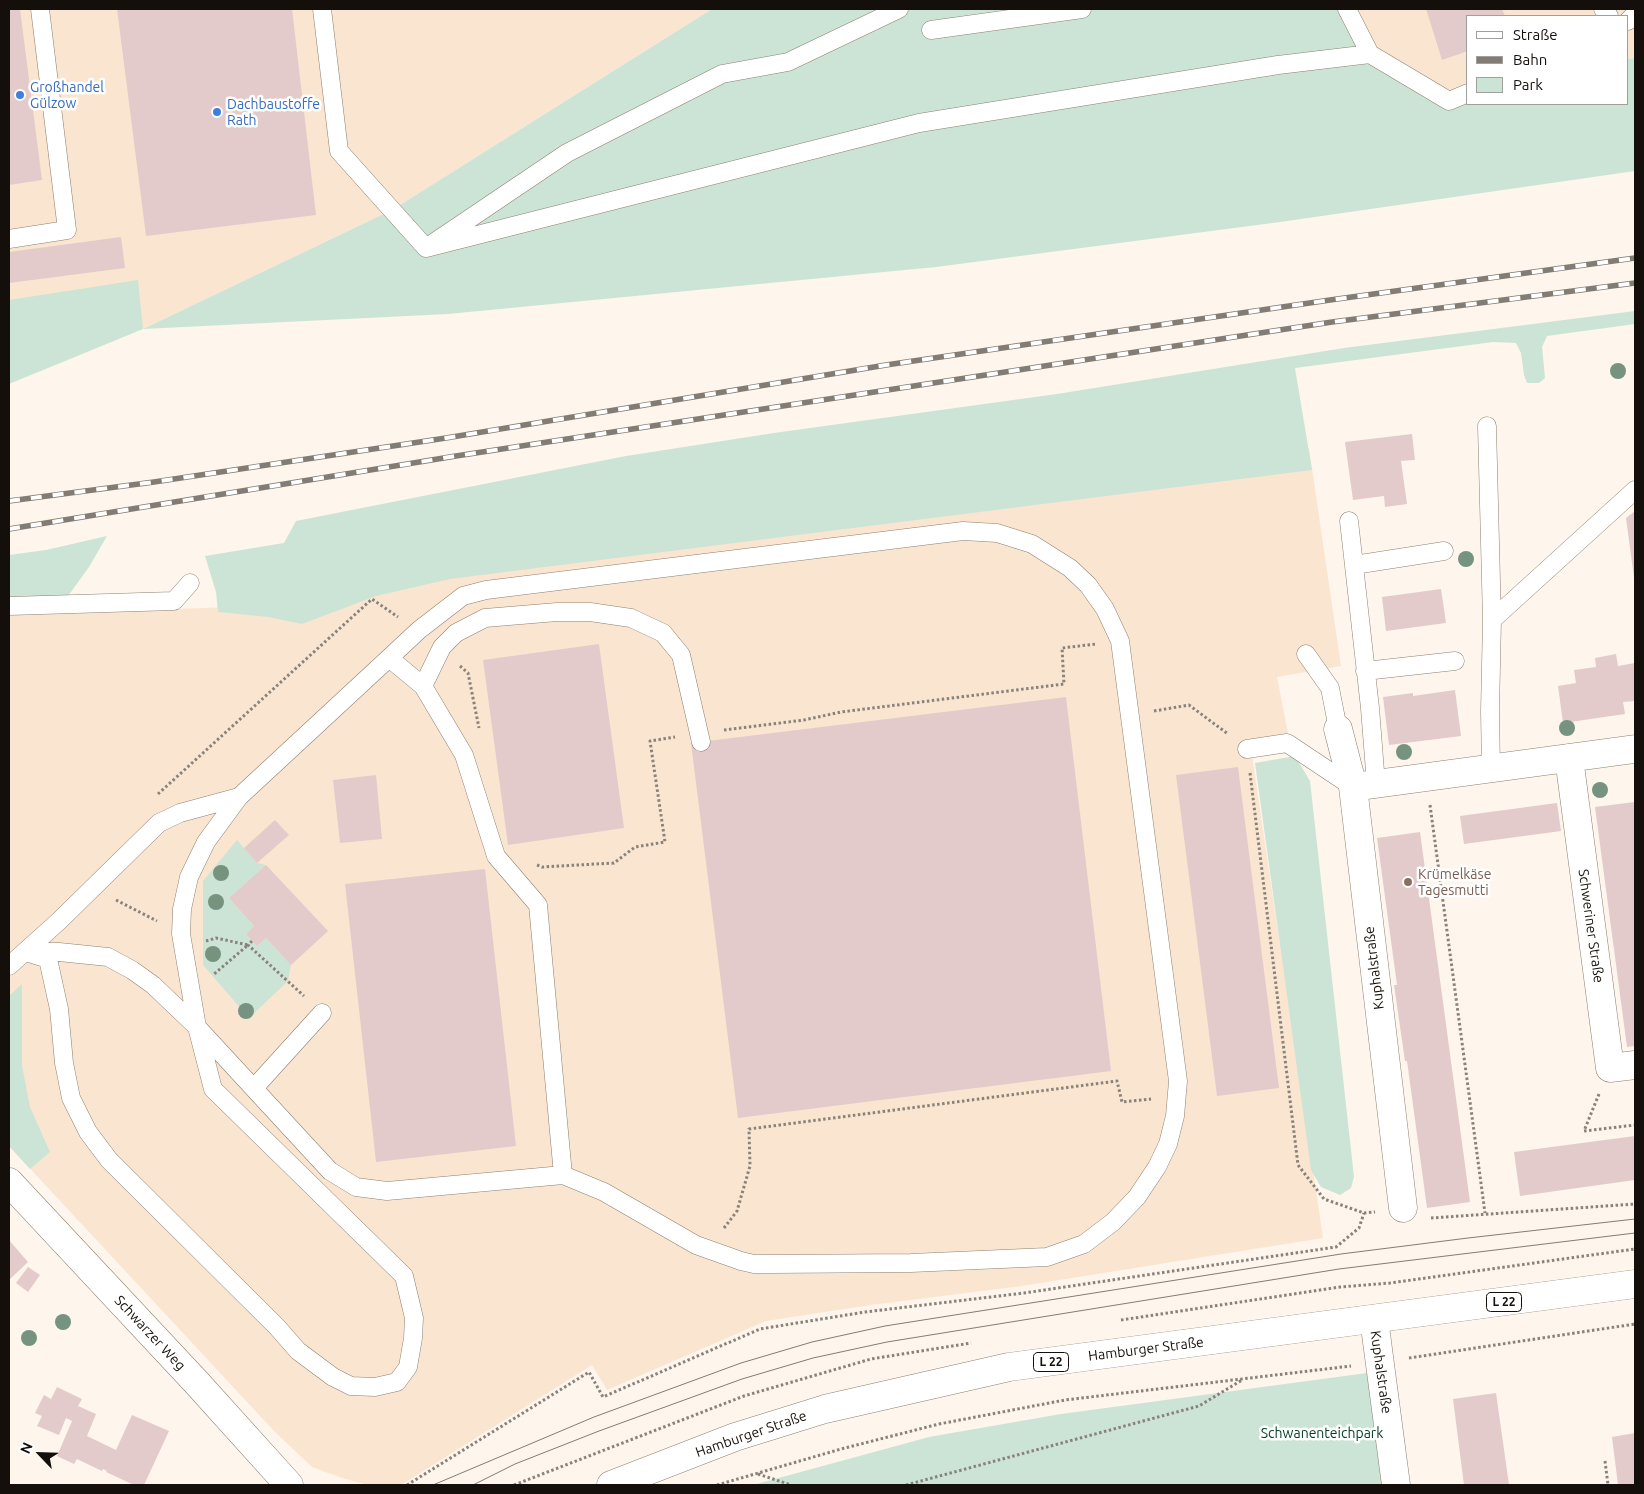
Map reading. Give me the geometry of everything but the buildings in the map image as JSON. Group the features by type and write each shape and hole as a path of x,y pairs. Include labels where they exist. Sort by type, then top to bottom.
{"street":[{"name":"Kuphalstraße","path":"1338,729 1364,785 1403,1208"},
{"path":"1364,785 1635,750"},
{"name":"Schweriner Straße","path":"1568,758 1622,1066"},
{"name":"Schwarzer Weg","path":"9,1182 289,1485"},
{"name":"Hamburger Straße","path":"611,1485 735,1438 816,1412 926,1384 1009,1367 1635,1284"},
{"name":"Kuphalstraße","path":"1374,1319 1396,1485"}],"lane":[{"path":"9,239 67,230 40,9"},
{"path":"322,9 338,150 426,248"},
{"path":"426,248 567,153 722,74 788,62 899,9"},
{"path":"931,30 1082,9"},
{"path":"1347,9 1370,54 1449,101 1466,95"},
{"path":"426,248 919,123 1278,65 1370,54"},
{"path":"1487,426 1492,620 1491,769"},
{"path":"1492,620 1635,490"},
{"path":"1247,748 1287,743 1364,785 1365,672 1349,521"},
{"path":"25,952 48,959 60,1010 64,1063 71,1098 88,1132 109,1160 277,1327 298,1351 334,1377 351,1386 375,1388 397,1382 408,1367 413,1338 414,1318 404,1276 213,1090 197,1027 181,934 182,909 189,877 206,842 239,797 419,630 463,596 486,590 962,531 997,533 1032,544 1070,568 1088,585 1105,609 1120,641 1178,1081 1175,1116 1168,1144 1157,1167 1137,1197 1113,1222 1084,1244 1047,1256 911,1263 749,1263 696,1245 604,1192 563,1175 387,1191 356,1187 330,1171 197,1027 153,985 132,970 108,957 77,953 25,952"},
{"path":"1354,565 1444,551"},
{"path":"9,606 174,601 190,584"},
{"path":"423,686 442,647 456,633 485,618 557,612 590,612 631,618 663,633 681,655 700,738"},
{"path":"1306,654 1330,688 1338,729"},
{"path":"389,658 423,686 464,755 496,856 538,905 563,1175"},
{"path":"1365,672 1455,661"},
{"path":"9,966 59,922 159,823 180,813 239,797"},
{"path":"254,1088 322,1013"}],"path":[{"path":"534,864 542,867 614,863 635,847 665,842 650,742 700,738 841,712 1064,684 1062,648 1120,641"},
{"path":"1152,711 1189,704 1247,748 1298,1164 1324,1199 1364,1213 1403,1208 1429,1218 1635,1204"},
{"path":"1426,777 1485,1213"},
{"path":"127,906 138,911"},
{"path":"181,934 204,942 216,938 248,945 322,1013"},
{"path":"192,994 252,941"},
{"path":"1622,1066 1584,1131 1635,1125"},
{"path":"717,1224 726,1228 737,1211 750,1166 749,1129 1117,1081 1122,1102 1177,1097"},
{"path":"408,1485 589,1372 603,1397 760,1329 865,1312 1024,1293 1336,1247 1359,1228 1364,1213"},
{"path":"717,1485 841,1449 949,1422 1065,1400 1379,1362 1635,1324"},
{"path":"906,1485 1199,1406 1244,1379"},
{"path":"1605,1461 1608,1485"},
{"path":"758,1473 790,1485"}],"shaded area":[{"path":"9,9 712,9 392,210 143,329 9,341"},
{"path":"1347,9 1635,9 1635,58 1629,59 1629,15 1466,15 1466,97 1449,101 1370,54"},
{"path":"1309,448 1341,666 1277,677 1288,733 1250,741 1323,1238 1022,1286 871,1305 766,1321 607,1390 592,1365 401,1485 368,1485 312,1467 274,1431 9,1146 9,614 298,605 550,548"}],"green space":[{"path":"712,9 1347,9 1370,54 1449,101 1466,97 1466,105 1629,105 1629,59 1635,58 1635,171 1280,222 936,267 448,314 143,329 392,210"},
{"path":"138,280 143,329 9,384 9,300"},
{"path":"1635,311 1635,324 1547,336 1542,347 1545,378 1539,383 1527,383 1521,353 1516,343 1493,342 1295,368 1312,470 450,579 376,596 302,624 268,617 218,612 216,592 205,556 284,543 296,521 626,456 774,433 1057,394 1344,348"},
{"path":"107,536 89,567 68,596 9,599 9,555 46,550"},
{"path":"1295,756 1310,781 1354,1177 1351,1188 1340,1195 1321,1187 1311,1170 1255,763"},
{"path":"237,840 257,863 266,865 229,898 254,926 246,934 257,946 266,938 291,965 288,981 249,1018 203,965 203,881"},
{"path":"22,984 22,1065 30,1107 50,1152 30,1169 9,1146 9,996"},
{"name":"Schwanenteichpark","path":"1367,1373 1382,1485 753,1485 929,1437 1061,1414"}],"tram line":[{"path":"433,1485 594,1417 741,1363 812,1342 885,1326 1341,1254 1635,1219"},
{"path":"473,1485 515,1464 599,1431 742,1379 813,1358 887,1342 1339,1269 1635,1233"}],"railway":[{"path":"9,501 154,482 446,438 886,365 1330,300 1635,258"},
{"path":"9,529 456,456 1332,322 1635,283"}],"place":[{"name":"Großhandel Gülzow","path":"20,95"},
{"name":"Dachbaustoffe Rath","path":"217,112"},
{"name":"Krümelkäse Tagesmutti","path":"1408,882"}]}
